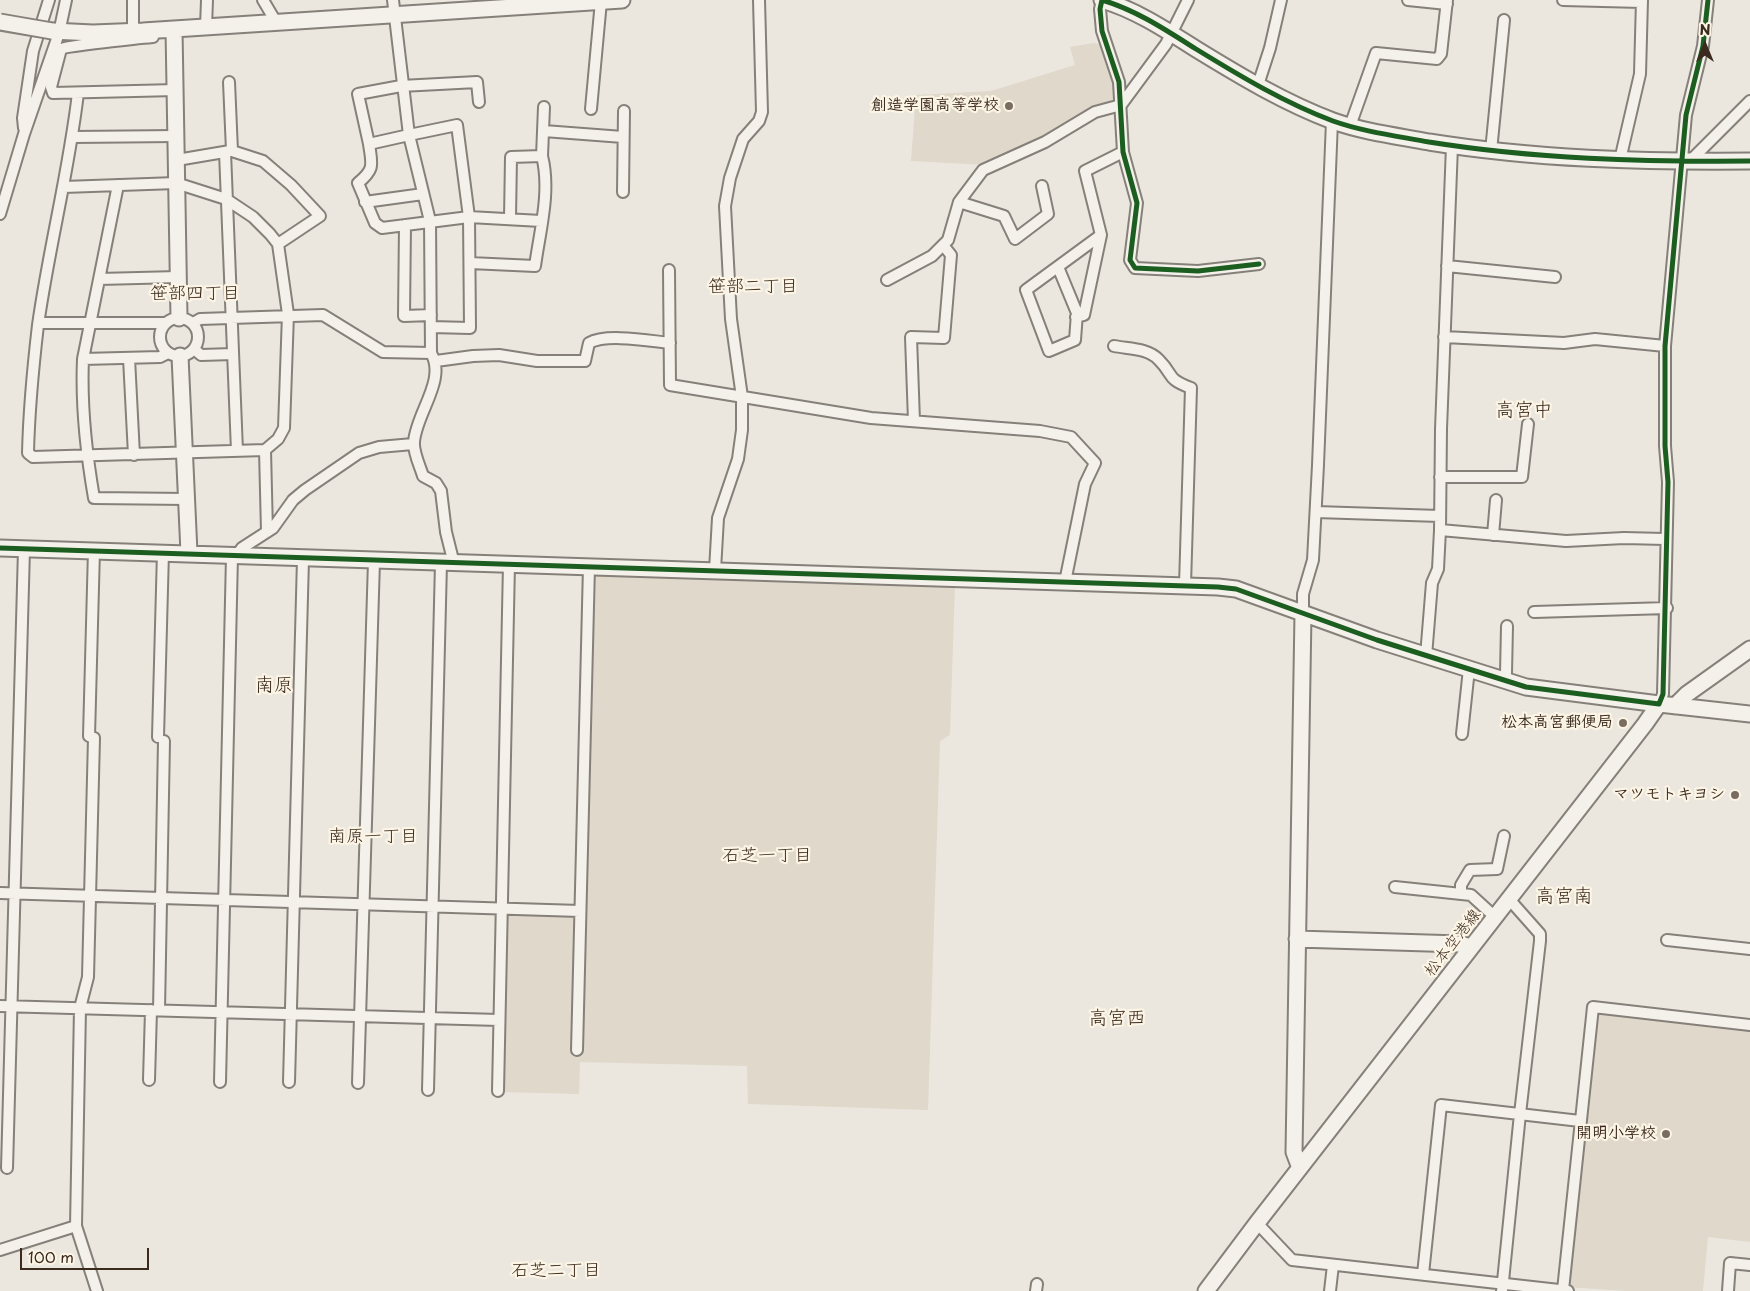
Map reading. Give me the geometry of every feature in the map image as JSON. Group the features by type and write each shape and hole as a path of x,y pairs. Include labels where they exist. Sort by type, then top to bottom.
{"street":[{"path":"24,134 23,118 33,51 48,0"},
{"path":"0,214 66,0"},
{"path":"133,0 133,31"},
{"path":"206,27 207,0"},
{"path":"263,0 276,22"},
{"path":"176,90 53,93 51,87 61,49 65,46 80,46 206,27 276,22 393,7 622,0"},
{"path":"715,570 718,518 738,459 742,430 742,397 731,319 725,206 730,178 743,139 759,121 762,112 759,0"},
{"path":"1259,264 1198,271 1135,268 1130,260 1137,203 1123,152 1118,82 1102,31 1100,9 1102,0 1138,14 1258,85 1332,121 1350,126 1452,146 1491,151 1620,160 1750,161"},
{"path":"887,280 915,267 932,256 948,240 959,202 984,170 1045,142 1095,112 1121,105 1172,34 1188,0"},
{"path":"1258,85 1270,48 1281,0"},
{"path":"1350,126 1376,53 1437,59 1441,54 1447,2 1408,0"},
{"path":"1563,0 1642,1 1640,74 1620,160"},
{"path":"1658,704 1663,694 1666,608 1665,539 1668,482 1665,446 1665,346 1669,278 1676,251 1686,162 1686,115 1703,46 1708,0"},
{"path":"590,109 601,1"},
{"path":"393,7 401,86 409,135 430,221 431,327 434,387 417,421 413,444 423,476 436,483 441,492 446,532 447,563 431,906 428,1090"},
{"path":"1491,151 1504,20"},
{"path":"0,22 56,32 174,32"},
{"path":"174,32 179,321"},
{"path":"229,82 229,151 226,199 238,450"},
{"path":"479,102 477,82 401,86 358,94 372,165 370,174 358,183 375,223 382,228 469,217 541,221"},
{"path":"64,187 176,183 226,199 253,217 278,244 288,314 284,428 278,439 265,450 33,457 28,453 31,384 39,323 73,137 78,93"},
{"path":"1686,162 1750,101"},
{"path":"470,263 535,266 546,172 542,156 544,107"},
{"path":"622,192 624,110"},
{"path":"1300,1168 1294,1152 1303,594 1313,560 1316,512 1332,121"},
{"path":"369,144 457,124 469,217 470,328 431,327"},
{"path":"544,131 623,136"},
{"path":"73,137 177,136"},
{"path":"1426,656 1432,583 1438,569 1440,530 1444,338 1452,146"},
{"path":"177,160 245,148"},
{"path":"229,151 263,161 291,185 320,216 278,244"},
{"path":"1076,317 1084,315 1101,235 1085,171 1123,152"},
{"path":"510,218 511,157 542,156"},
{"path":"118,185 83,359 82,384 87,456 94,498 187,499"},
{"path":"959,202 1004,216 1015,239 1048,214 1042,186"},
{"path":"365,202 423,194"},
{"path":"405,225 404,316 431,315"},
{"path":"1058,267 1076,317 1075,340 1049,351 1026,290 1101,235"},
{"path":"914,421 911,337 944,338 951,255 943,245"},
{"path":"1447,266 1555,277"},
{"path":"669,270 670,385 871,418 1040,431 1071,437 1095,463 1085,484 1065,582"},
{"path":"99,279 178,278"},
{"path":"39,323 179,321 288,314 323,315 383,352 433,357 499,355 537,361 585,361 589,344 594,340 607,339 670,343"},
{"path":"179,321 198,333 197,344 181,353"},
{"path":"179,321 161,330 161,344 181,353"},
{"path":"1444,338 1564,343 1595,339 1665,346"},
{"path":"1114,346 1146,351 1159,360 1170,377 1176,382 1191,388 1185,585"},
{"path":"83,359 160,357 181,353 202,355 232,354"},
{"path":"181,353 189,553"},
{"path":"129,358 134,454"},
{"path":"1440,477 1522,477 1528,424"},
{"path":"220,1082 223,900 234,556 242,548 268,532 278,522 293,500 359,453 379,447 413,444"},
{"path":"265,450 268,532"},
{"path":"1493,535 1496,500"},
{"path":"1316,512 1440,516"},
{"path":"1440,530 1566,541 1624,538 1665,539"},
{"path":"0,548 163,552 303,559 1185,585 1236,589 1426,656 1526,686 1750,714"},
{"path":"7,1168 5,1113 15,893 24,549"},
{"path":"94,550 89,736 94,738 88,977 80,1008 76,1226 97,1291"},
{"path":"149,1080 162,898 163,552"},
{"path":"289,1082 303,559"},
{"path":"358,1083 374,561"},
{"path":"498,1091 509,564"},
{"path":"577,1050 589,566"},
{"path":"1534,612 1666,608"},
{"path":"1506,673 1507,626"},
{"path":"1675,706 1687,694 1750,649"},
{"path":"1462,734 1469,669"},
{"name":"松本空港線","path":"1206,1291 1658,704"},
{"path":"1461,894 1461,884 1470,870 1497,869 1504,836"},
{"path":"1395,887 1471,894 1495,917"},
{"path":"0,893 580,911"},
{"path":"1503,1288 1540,934 1509,899"},
{"path":"1298,939 1460,944 1471,947"},
{"path":"1667,940 1750,949"},
{"path":"0,1006 499,1020"},
{"path":"1563,1290 1593,1007 1750,1025"},
{"path":"1423,1274 1442,1105 1580,1121"},
{"path":"1257,1223 1292,1260 1333,1266 1423,1274 1503,1288 1569,1291"},
{"path":"0,1250 76,1226"},
{"path":"1728,1291 1730,1263 1750,1265"},
{"path":"1330,1291 1333,1266"}],"shaded area":[{"name":"創造学園高等学校","path":"1094,43 1102,45 1115,87 1117,100 1115,103 1027,148 986,165 911,161 916,95 991,91 1075,65 1070,47"},
{"path":"592,572 955,584 950,735 940,741 928,1110 748,1104 747,1066 580,1062 579,1094 501,1092 506,915 583,916"},
{"name":"開明小学校","path":"1600,1013 1750,1030 1750,1242 1708,1237 1703,1291 1626,1291 1566,1287 1593,1020"}],"cycle path":[{"path":"1259,264 1198,271 1135,268 1130,260 1137,203 1123,152 1119,82 1102,31 1100,9 1102,0 1127,9 1150,21 1229,69 1280,97 1315,114 1357,128 1469,148 1549,156 1669,161 1750,161"},
{"path":"0,548 1218,587 1236,589 1377,640 1526,687 1659,704 1663,694 1668,482 1665,446 1665,346 1686,115 1703,46 1708,0"}],"place":[{"name":"創造学園高等学校","path":"1009,106"},
{"name":"松本高宮郵便局","path":"1623,723"},
{"name":"マツモトキヨシ","path":"1735,795"},
{"name":"開明小学校","path":"1666,1134"}],"district":[{"name":"笹部二丁目","path":"753,287"},
{"name":"笹部四丁目","path":"195,294"},
{"name":"高宮中","path":"1524,411"},
{"name":"南原","path":"274,686"},
{"name":"南原一丁目","path":"373,837"},
{"name":"石芝一丁目","path":"767,856"},
{"name":"高宮南","path":"1564,897"},
{"name":"高宮西","path":"1117,1019"},
{"name":"石芝二丁目","path":"556,1271"}]}
